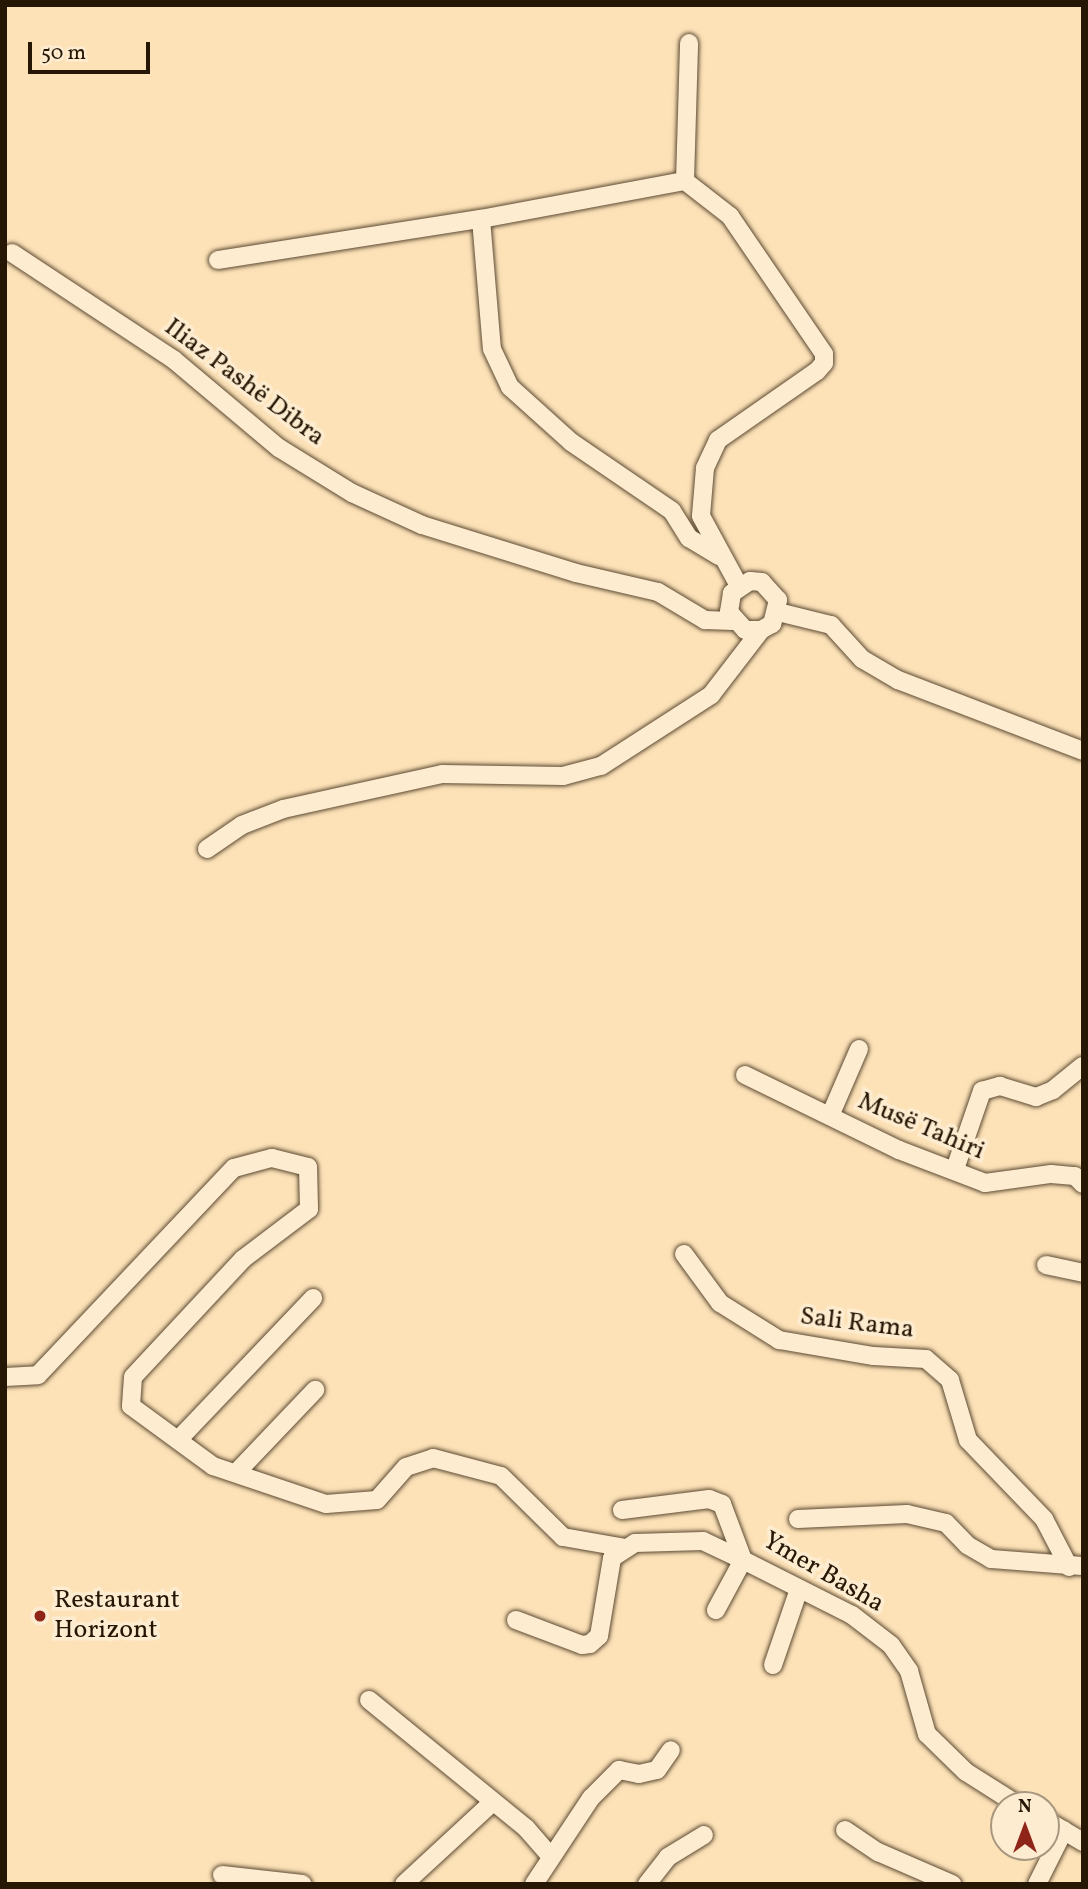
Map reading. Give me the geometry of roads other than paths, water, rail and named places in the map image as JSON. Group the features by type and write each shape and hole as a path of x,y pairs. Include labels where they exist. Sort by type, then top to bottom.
{"street":[{"path":"685,181 689,43"},
{"path":"218,260 481,219 685,181 730,216 824,354 824,363 817,371 718,440 705,468 701,516 719,556 739,586"},
{"path":"481,219 492,349 510,387 571,442 672,511 689,538 719,556"},
{"name":"Iliaz Pashë Dibra","path":"12,253 174,360 279,448 352,494 446,534 611,583 658,593 705,620 733,621 745,630 761,630"},
{"path":"207,849 242,825 283,809 442,774 563,776 601,766 711,695 761,630 772,624 778,612 772,589 762,582 739,586 729,602 733,621"},
{"path":"778,612 831,625 862,659 898,680 1083,751"},
{"path":"830,1116 859,1049"},
{"path":"955,1169 982,1091 999,1086 1037,1097 1053,1090 1083,1066"},
{"name":"Musë Tahiri","path":"745,1075 830,1116 985,1183 1051,1174 1075,1176 1083,1184"},
{"path":"5,1377 38,1375 234,1168 272,1158 308,1167 309,1209 243,1259 133,1377 131,1406 213,1466 327,1504 377,1500 406,1467 433,1458 501,1476 563,1537 626,1548"},
{"name":"Sali Rama","path":"684,1254 720,1304 779,1340 874,1356 926,1359 950,1380 968,1440 1044,1519 1076,1566"},
{"path":"1046,1265 1083,1273"},
{"path":"177,1440 313,1298"},
{"path":"236,1473 315,1390"},
{"name":"Ymer Basha","path":"622,1510 717,1501 722,1504 743,1560 799,1592 852,1615 891,1646 909,1671 927,1734 966,1772 996,1791"},
{"name":"Sali Rama","path":"798,1519 907,1514 946,1523 967,1545 991,1559 1076,1566"},
{"path":"516,1620 582,1645 590,1644 599,1636 612,1558 635,1544 704,1541 743,1560 716,1610"},
{"path":"773,1665 799,1592"},
{"path":"369,1700 526,1828 551,1857"},
{"path":"534,1884 591,1798 619,1770 639,1774 657,1770 671,1750"},
{"path":"404,1884 493,1802"},
{"path":"845,1830 878,1852 952,1884"},
{"path":"1037,1884 1076,1832"},
{"path":"647,1884 668,1857 704,1835"},
{"path":"222,1875 302,1884"}],"place":[{"name":"Restaurant Horizont","path":"40,1616"}]}
